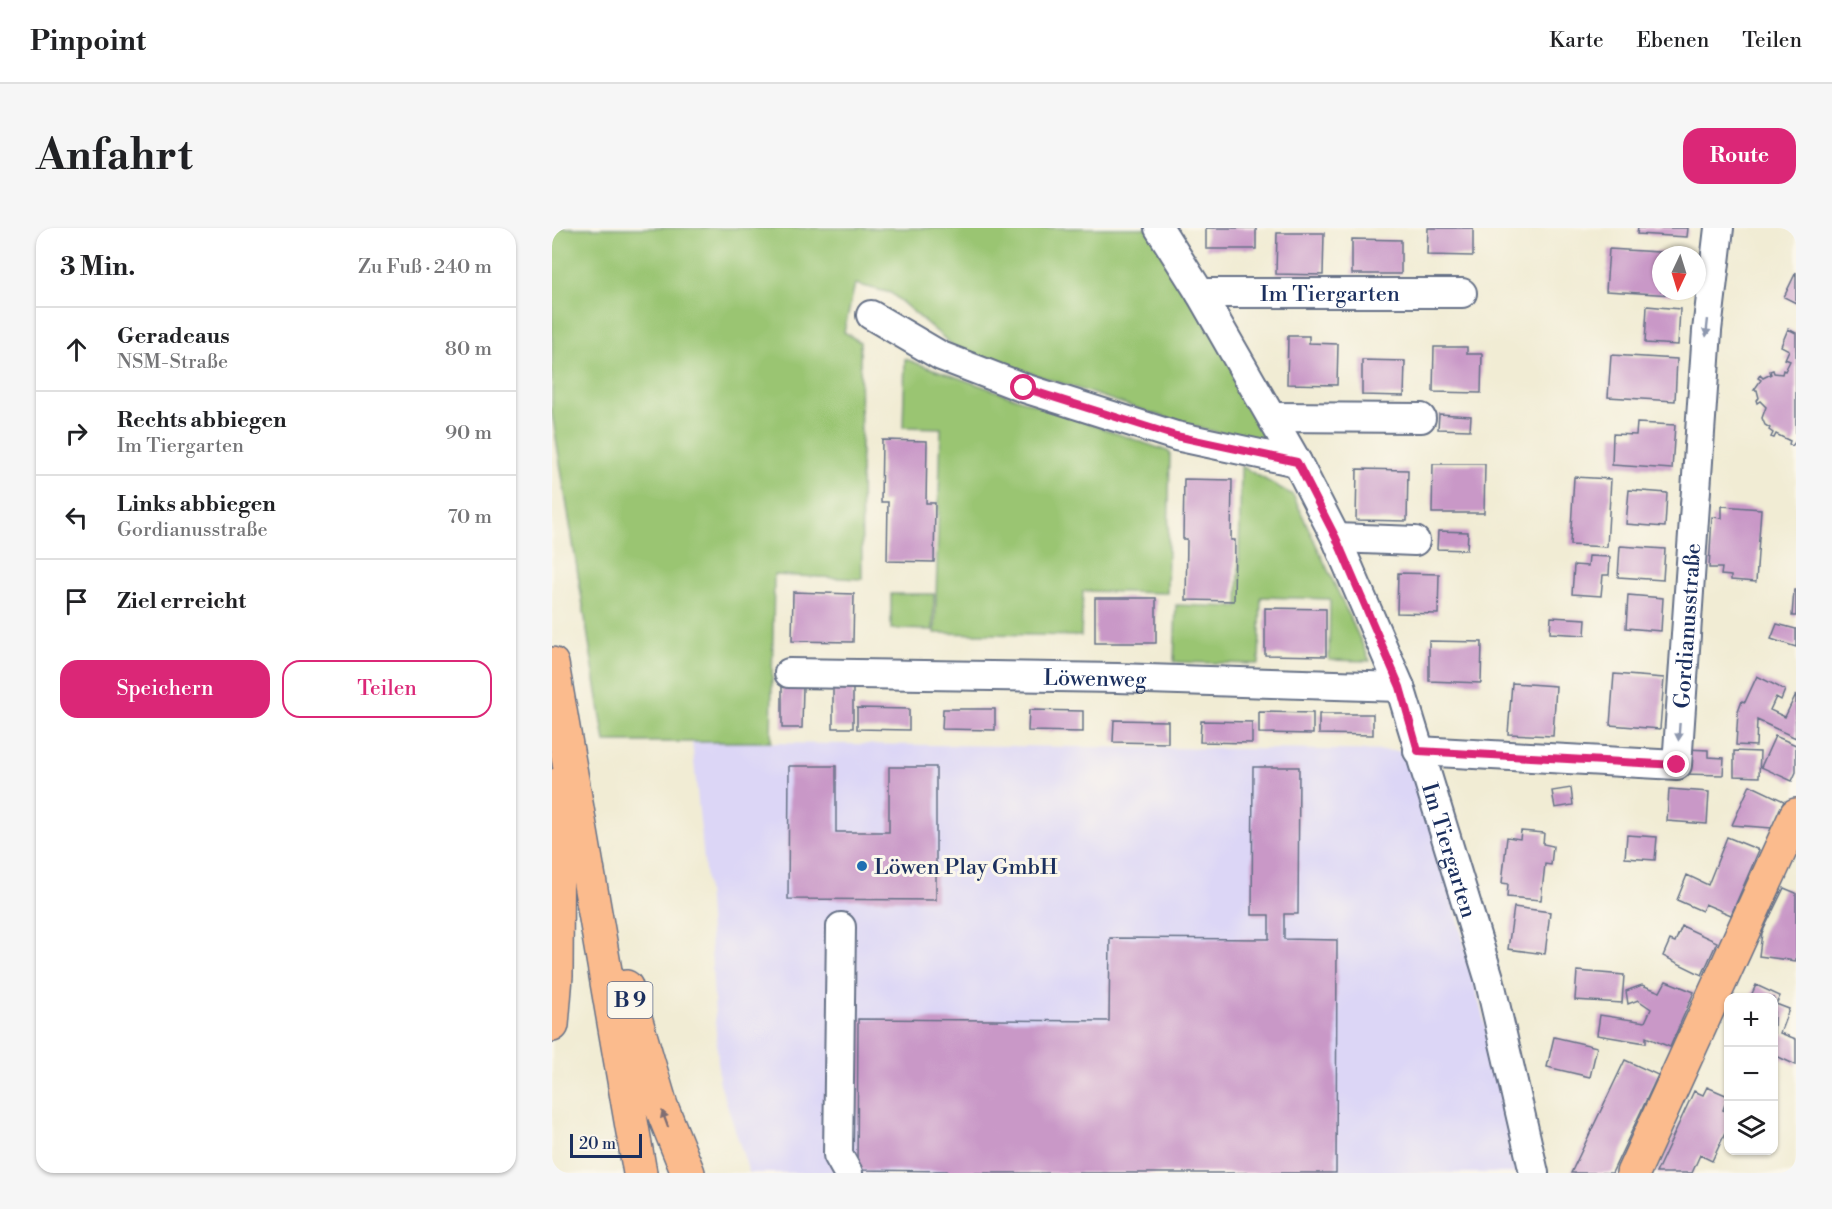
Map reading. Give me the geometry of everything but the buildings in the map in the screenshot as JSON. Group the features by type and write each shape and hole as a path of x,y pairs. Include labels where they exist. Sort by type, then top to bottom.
{"main road":[{"name":"B 9","path":"552,664 640,1173"},
{"name":"B 9","path":"552,1025 556,976 558,699"},
{"path":"1633,1173 1796,815"},
{"name":"B 9","path":"579,824 661,1106 688,1173"}],"street":[{"name":"Im Tiergarten","path":"1159,228 1200,293 1297,462 1336,538 1400,687 1489,978 1534,1173"},
{"name":"Gordianusstraße","path":"1418,751 1677,765 1707,331 1719,228"},
{"name":"Im Tiergarten","path":"1200,293 1462,294"},
{"path":"871,315 941,356 1024,388 1176,436 1297,462"},
{"path":"1273,417 1421,418"},
{"path":"1336,538 1416,541"},
{"name":"Löwenweg","path":"789,673 1094,677 1400,687"},
{"path":"842,927 838,1155 848,1173"}],"shaded area":[{"path":"692,742 1402,751 1431,814 1523,1173 749,1173 719,1080 708,901"}],"green space":[{"path":"552,228 1148,228 1284,450 1182,423 957,349 891,293 855,284 844,332 860,342 862,579 774,575 771,742 605,742 552,413"},
{"path":"905,359 1170,452 1167,593 1083,591 1081,636 935,633 941,428 903,427"},
{"path":"1241,466 1293,495 1370,661 1329,660 1330,599 1261,597 1259,664 1174,662 1176,605 1238,607"},
{"path":"891,594 934,594 933,630 891,629"}],"place":[{"name":"Löwen Play GmbH","path":"862,866"}],"route":[{"path":"1024,388 1176,436 1297,462 1336,538 1400,687 1418,751 1677,765"}]}
